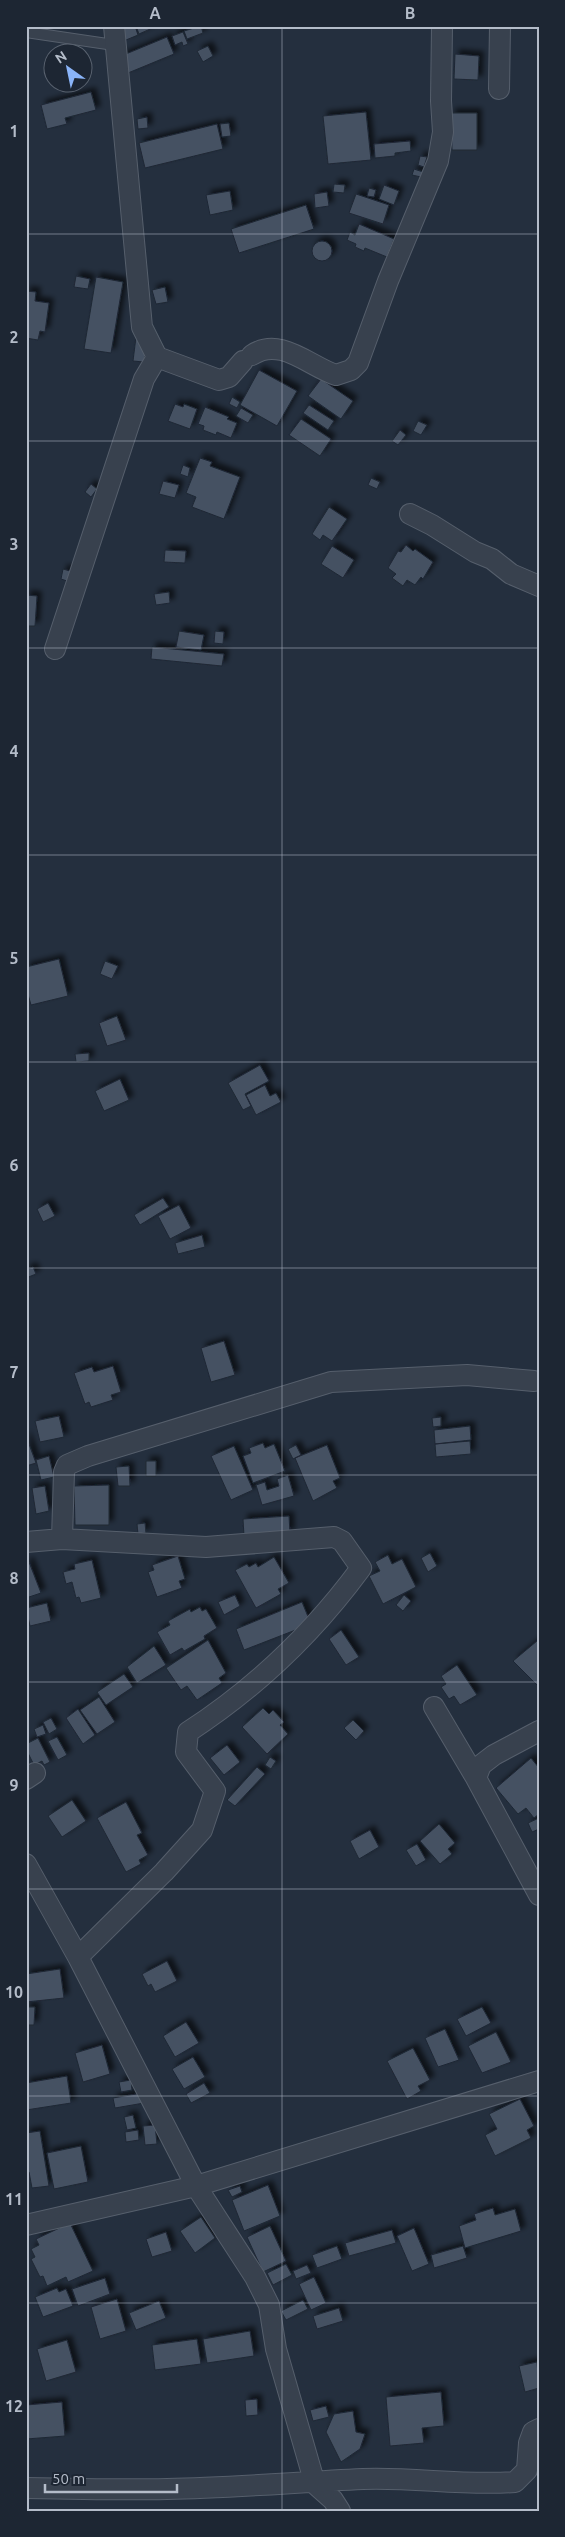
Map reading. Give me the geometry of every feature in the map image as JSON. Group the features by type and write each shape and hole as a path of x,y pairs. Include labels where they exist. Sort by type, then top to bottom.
{"street":[{"path":"114,36 142,327 157,357 219,380 229,377 247,358 261,349 278,348 336,376 351,370 358,363 388,281 438,161 443,132 441,101 442,26"},
{"path":"499,90 500,26"},
{"path":"55,649 144,379 157,357"},
{"path":"410,514 432,525 475,552 492,559 511,574 539,586"},
{"path":"62,1539 64,1472 68,1465 88,1456 331,1382 467,1375 534,1381"},
{"path":"26,1542 62,1539 206,1547 334,1536 342,1541 360,1568 341,1595 277,1662 222,1710 188,1732 186,1752 215,1791 202,1830 78,1957"},
{"path":"434,1707 476,1778 539,1895"},
{"path":"476,1778 481,1765 494,1755 539,1731"},
{"path":"26,1864 78,1957 196,2186 254,2277 269,2306 276,2349 315,2484 334,2500 340,2511"},
{"path":"26,2225 196,2186 539,2081"},
{"path":"26,2488 166,2489 415,2479 487,2484 515,2482 526,2470 529,2443 533,2432 539,2429"}],"lane":[{"path":"26,32 114,36"}],"building":[{"path":"121,26 135,26 138,35 126,40"},
{"path":"136,26 157,26 139,34"},
{"path":"201,26 203,33 187,39 184,31"},
{"path":"183,32 188,44 183,46 182,42 175,45 172,36"},
{"path":"167,37 174,54 128,73 121,56"},
{"path":"208,46 213,56 203,62 197,51"},
{"path":"455,54 479,56 478,80 454,79"},
{"path":"91,92 96,110 65,118 67,124 47,129 41,105"},
{"path":"366,112 371,160 328,164 323,116"},
{"path":"451,113 477,113 477,150 452,150"},
{"path":"147,117 148,128 138,129 137,119"},
{"path":"229,123 231,136 222,137 220,124"},
{"path":"217,124 223,149 145,168 139,143"},
{"path":"410,141 411,151 395,153 395,156 375,158 374,144"},
{"path":"420,156 427,157 424,167 418,165"},
{"path":"414,169 423,172 421,177 412,175"},
{"path":"334,184 345,185 344,193 333,192"},
{"path":"384,185 399,191 394,205 379,199"},
{"path":"369,188 376,190 374,197 367,196"},
{"path":"230,191 233,210 210,215 206,195"},
{"path":"327,192 329,206 315,208 314,194"},
{"path":"356,194 389,205 383,224 349,213"},
{"path":"306,205 314,229 239,253 231,229"},
{"path":"359,224 394,239 387,257 365,248 364,251 355,247 356,244 347,240 350,232 355,235"},
{"path":"322,241 329,244 332,251 329,258 322,261 315,258 312,251 315,244"},
{"path":"76,276 90,279 88,289 74,287"},
{"path":"96,277 123,282 111,353 84,349"},
{"path":"165,287 168,302 156,304 152,290"},
{"path":"26,291 36,292 35,301 49,303 45,332 40,331 38,340 26,338"},
{"path":"136,337 147,338 144,362 133,361"},
{"path":"259,370 297,391 277,426 240,405"},
{"path":"321,379 353,401 341,419 308,396"},
{"path":"232,397 240,402 237,408 229,404"},
{"path":"175,404 183,407 184,404 197,409 190,429 168,421"},
{"path":"309,405 334,421 328,430 303,413"},
{"path":"205,407 229,417 227,419 237,423 231,438 217,432 216,435 203,430 204,426 198,424"},
{"path":"241,408 253,415 248,423 236,416"},
{"path":"301,419 331,439 320,456 289,435"},
{"path":"418,421 427,425 421,435 413,431"},
{"path":"400,430 406,435 398,445 392,441"},
{"path":"200,458 212,462 210,466 240,477 224,519 192,507 196,497 186,493"},
{"path":"183,465 190,468 188,477 180,474"},
{"path":"371,478 380,482 377,489 368,485"},
{"path":"163,481 179,485 175,498 159,494"},
{"path":"91,484 97,489 91,497 85,492"},
{"path":"329,507 347,519 332,541 323,535 320,540 312,534"},
{"path":"406,545 433,562 423,579 421,577 415,585 407,580 403,586 392,578 396,574 388,568 398,551 401,552"},
{"path":"332,546 354,560 343,578 321,564"},
{"path":"165,550 186,551 185,563 164,562"},
{"path":"63,569 70,571 67,581 61,579"},
{"path":"169,592 170,603 156,605 154,594"},
{"path":"26,595 37,596 35,626 26,626"},
{"path":"179,631 204,635 201,650 176,647"},
{"path":"215,631 224,632 223,644 214,643"},
{"path":"152,647 224,654 222,666 151,659"},
{"path":"59,959 68,996 31,1005 26,987 26,967"},
{"path":"105,961 118,966 112,979 100,974"},
{"path":"117,1016 126,1040 107,1046 99,1023"},
{"path":"89,1053 89,1061 76,1062 75,1054"},
{"path":"260,1065 269,1081 245,1094 251,1106 243,1110 228,1083"},
{"path":"120,1079 129,1100 104,1111 95,1091"},
{"path":"265,1085 270,1096 276,1093 281,1102 256,1115 246,1095"},
{"path":"163,1198 169,1207 140,1225 134,1215"},
{"path":"48,1203 55,1216 43,1222 37,1209"},
{"path":"179,1205 191,1228 170,1239 158,1216"},
{"path":"202,1235 205,1247 178,1254 175,1243"},
{"path":"33,1267 36,1274 26,1278 26,1269"},
{"path":"224,1341 235,1375 211,1382 201,1348"},
{"path":"113,1366 121,1392 111,1395 113,1400 91,1407 89,1402 85,1404 74,1373 92,1367 94,1372"},
{"path":"59,1416 64,1437 40,1442 35,1421"},
{"path":"441,1417 441,1426 433,1427 432,1418"},
{"path":"470,1426 471,1440 435,1444 434,1430"},
{"path":"26,1436 36,1463 26,1466"},
{"path":"470,1441 471,1454 436,1457 435,1444"},
{"path":"263,1443 265,1448 274,1444 285,1471 253,1483 243,1456 251,1453 249,1448"},
{"path":"296,1445 301,1455 293,1459 288,1449"},
{"path":"327,1445 340,1478 333,1481 337,1488 313,1501 295,1458"},
{"path":"234,1446 253,1490 231,1500 211,1456"},
{"path":"49,1456 54,1477 41,1480 36,1460"},
{"path":"146,1461 156,1461 156,1476 146,1476"},
{"path":"129,1466 130,1486 118,1486 116,1467"},
{"path":"288,1475 294,1496 262,1505 256,1485 265,1482 267,1490 279,1486 277,1479"},
{"path":"109,1485 109,1525 75,1525 74,1486"},
{"path":"45,1486 49,1511 36,1514 32,1488"},
{"path":"289,1516 290,1533 244,1536 243,1519"},
{"path":"145,1523 146,1533 138,1534 137,1524"},
{"path":"430,1553 437,1566 428,1572 421,1558"},
{"path":"388,1555 392,1564 402,1559 416,1587 383,1604 369,1576 380,1571 375,1562"},
{"path":"178,1556 185,1579 179,1581 182,1588 157,1597 148,1572 154,1570 152,1565"},
{"path":"274,1557 289,1583 278,1589 281,1594 256,1608 235,1570 247,1564 249,1567 256,1563 258,1567"},
{"path":"92,1560 101,1598 81,1603 79,1597 76,1598 72,1582 66,1584 63,1572 75,1569 74,1564"},
{"path":"29,1562 41,1593 26,1598 26,1563"},
{"path":"235,1595 240,1606 224,1615 218,1602"},
{"path":"404,1595 411,1601 403,1611 396,1605"},
{"path":"302,1602 311,1624 244,1650 236,1629"},
{"path":"47,1603 51,1621 30,1626 26,1608"},
{"path":"200,1607 202,1611 206,1609 217,1628 204,1636 205,1639 184,1651 182,1648 170,1655 157,1632 170,1625 168,1621 190,1609 191,1612"},
{"path":"341,1630 359,1657 346,1665 329,1639"},
{"path":"208,1640 226,1673 219,1678 222,1683 197,1700 187,1686 181,1690 166,1668"},
{"path":"537,1641 539,1643 539,1687 513,1661"},
{"path":"154,1646 166,1665 137,1683 127,1667"},
{"path":"457,1665 477,1695 460,1705 454,1696 449,1699 441,1687 446,1684 441,1676"},
{"path":"124,1674 133,1687 106,1705 97,1692"},
{"path":"99,1697 115,1722 97,1734 80,1710"},
{"path":"263,1708 269,1714 273,1710 284,1722 280,1725 288,1734 267,1754 242,1727"},
{"path":"78,1709 95,1735 83,1744 66,1718"},
{"path":"51,1718 57,1729 49,1734 43,1722"},
{"path":"353,1720 364,1731 356,1740 344,1728"},
{"path":"43,1725 46,1734 37,1737 34,1729"},
{"path":"57,1737 67,1755 58,1760 48,1741"},
{"path":"38,1738 50,1762 44,1765 42,1761 34,1765 26,1749 26,1744"},
{"path":"227,1745 240,1762 224,1775 210,1758"},
{"path":"270,1757 276,1761 271,1769 265,1765"},
{"path":"531,1758 539,1768 539,1814 534,1818 526,1808 518,1814 496,1788"},
{"path":"257,1767 265,1774 235,1806 227,1800"},
{"path":"72,1800 86,1821 62,1837 48,1816"},
{"path":"126,1802 142,1833 137,1835 148,1855 139,1860 141,1864 126,1872 97,1818"},
{"path":"539,1818 539,1829 532,1832 528,1823"},
{"path":"439,1824 455,1843 448,1849 452,1854 440,1864 420,1841"},
{"path":"370,1830 379,1847 359,1859 350,1841"},
{"path":"417,1844 426,1860 416,1866 406,1850"},
{"path":"167,1961 177,1981 155,1992 151,1984 148,1986 142,1974"},
{"path":"60,1969 64,1998 26,2002 26,1974"},
{"path":"26,2007 35,2007 34,2025 26,2025"},
{"path":"482,2007 491,2023 466,2036 457,2019"},
{"path":"186,2022 199,2043 175,2057 163,2036"},
{"path":"445,2029 459,2060 438,2067 425,2038"},
{"path":"496,2032 511,2062 482,2073 468,2046"},
{"path":"102,2045 110,2074 83,2082 75,2053"},
{"path":"413,2048 430,2080 418,2086 421,2091 407,2099 387,2061"},
{"path":"193,2057 205,2077 184,2089 172,2069"},
{"path":"67,2076 71,2103 26,2110 26,2083"},
{"path":"131,2080 132,2090 121,2092 119,2082"},
{"path":"204,2083 210,2093 191,2103 186,2094"},
{"path":"142,2093 144,2103 115,2108 113,2098"},
{"path":"520,2099 534,2126 527,2130 531,2138 495,2156 485,2135 497,2129 489,2114"},
{"path":"133,2115 136,2128 127,2130 124,2117"},
{"path":"155,2125 157,2144 145,2145 143,2126"},
{"path":"138,2130 139,2140 126,2142 125,2132"},
{"path":"40,2131 49,2186 32,2188 29,2172 26,2173 26,2133"},
{"path":"81,2146 88,2182 54,2189 47,2153"},
{"path":"268,2185 280,2216 244,2231 232,2200"},
{"path":"240,2186 242,2192 232,2197 228,2190"},
{"path":"493,2208 495,2215 515,2209 521,2231 465,2248 459,2226 476,2220 474,2214"},
{"path":"201,2217 215,2238 195,2253 180,2231"},
{"path":"70,2223 93,2271 68,2282 66,2277 47,2286 43,2276 40,2277 31,2259 35,2257 31,2249 39,2245 36,2239"},
{"path":"270,2226 286,2261 263,2272 247,2237"},
{"path":"414,2228 429,2264 412,2271 397,2236"},
{"path":"392,2230 396,2243 349,2256 345,2243"},
{"path":"166,2232 172,2251 152,2257 146,2239"},
{"path":"337,2246 342,2259 317,2268 312,2255"},
{"path":"463,2246 467,2258 434,2268 431,2255"},
{"path":"286,2264 292,2275 273,2285 267,2273"},
{"path":"307,2265 311,2273 296,2279 293,2271"},
{"path":"314,2277 326,2303 311,2310 299,2284"},
{"path":"105,2278 110,2294 78,2306 72,2289"},
{"path":"57,2288 59,2292 66,2289 73,2306 43,2317 35,2297"},
{"path":"117,2299 126,2331 100,2339 91,2307"},
{"path":"303,2300 308,2309 286,2320 281,2311"},
{"path":"159,2301 166,2318 136,2330 129,2313"},
{"path":"339,2308 343,2321 317,2329 313,2316"},
{"path":"250,2331 254,2356 207,2363 203,2339"},
{"path":"197,2339 201,2364 155,2370 152,2345"},
{"path":"67,2340 76,2372 46,2381 37,2349"},
{"path":"537,2362 539,2388 525,2392 519,2366"},
{"path":"441,2392 444,2426 422,2428 424,2443 390,2446 386,2397"},
{"path":"257,2399 258,2415 246,2416 245,2400"},
{"path":"62,2402 65,2436 26,2439 26,2405"},
{"path":"326,2406 329,2417 313,2421 310,2410"},
{"path":"353,2411 356,2432 365,2434 360,2449 341,2462 326,2432 334,2414"}]}
